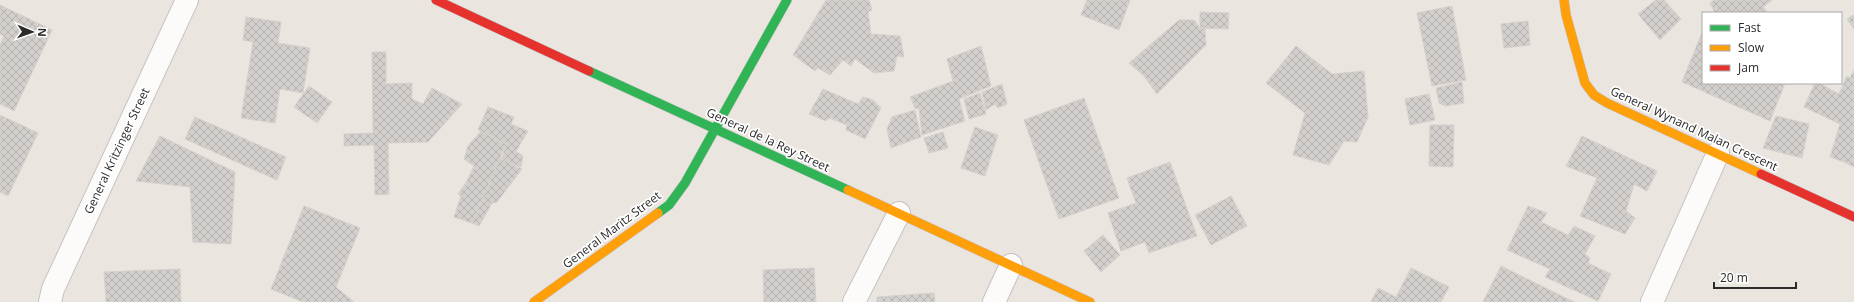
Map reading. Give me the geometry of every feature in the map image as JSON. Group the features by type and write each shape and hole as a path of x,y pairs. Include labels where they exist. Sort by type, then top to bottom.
{"street":[{"name":"General Kritzinger Street","path":"50,302 53,290 187,0"},
{"name":"General de la Rey Street","path":"436,0 1090,302"},
{"name":"General Maritz Street","path":"534,302 648,221 669,204 685,183 787,0"},
{"name":"General Wynand Malan Crescent","path":"1564,0 1566,15 1585,83 1594,95 1607,103 1854,217"},
{"path":"1652,302 1718,153"},
{"path":"854,302 899,213"},
{"path":"994,302 1011,265"}],"building":[{"path":"826,0 869,0 872,10 868,12 871,34 900,36 904,57 897,56 894,71 874,73 855,59 851,66 843,60 830,75 818,68 815,71 793,55"},
{"path":"1087,0 1130,0 1119,30 1081,15"},
{"path":"1656,0 1664,0 1681,19 1660,40 1638,14"},
{"path":"1714,0 1772,0 1763,7 1767,12 1714,12 1710,3"},
{"path":"0,5 52,30 14,111 0,104 0,45 4,36 0,34"},
{"path":"1452,6 1466,80 1432,86 1417,13"},
{"path":"1200,12 1229,13 1228,29 1200,28"},
{"path":"1853,15 1854,16 1854,29 1847,19"},
{"path":"246,17 281,22 278,43 310,48 303,93 280,89 275,123 241,118 253,42 243,40"},
{"path":"1179,20 1194,20 1200,28 1205,28 1206,45 1157,94 1144,76 1129,63"},
{"path":"1528,21 1530,45 1504,48 1501,24"},
{"path":"1702,32 1702,84 1785,84 1770,121 1682,82"},
{"path":"981,46 991,86 959,99 965,121 922,135 919,109 915,108 910,97 953,81 947,59"},
{"path":"1296,46 1332,74 1364,71 1368,117 1357,142 1344,141 1329,165 1293,155 1305,113 1266,83"},
{"path":"372,52 386,52 386,84 412,83 412,99 423,104 432,88 462,104 428,142 388,143 389,194 375,195 374,145 344,146 344,134 373,133"},
{"path":"1854,70 1854,167 1830,157 1840,124 1804,107 1815,84 1821,84 1839,94 1847,76 1850,78"},
{"path":"1462,82 1464,103 1445,106 1439,103 1436,88"},
{"path":"1002,84 1007,104 998,108 995,104 986,110 982,92"},
{"path":"309,86 332,102 317,123 294,107"},
{"path":"823,89 858,104 863,97 873,100 881,108 865,139 846,130 847,125 829,118 826,121 809,114"},
{"path":"980,93 986,114 969,119 964,99"},
{"path":"1429,94 1435,120 1410,125 1405,99"},
{"path":"1084,98 1119,198 1059,219 1024,120"},
{"path":"488,107 514,117 511,124 528,131 516,151 523,156 521,167 502,159 506,144 478,130"},
{"path":"915,110 921,137 891,148 887,129 892,117"},
{"path":"0,115 38,133 8,196 0,192"},
{"path":"1776,116 1809,124 1802,158 1763,148"},
{"path":"195,117 286,157 277,180 185,139"},
{"path":"1430,125 1454,125 1453,167 1429,166"},
{"path":"975,127 998,135 985,176 961,168"},
{"path":"481,131 506,144 472,223 454,217 461,196 458,194 467,181 474,166 464,159 468,146"},
{"path":"943,132 948,148 929,153 924,138"},
{"path":"160,136 235,172 231,244 193,242 190,187 136,181"},
{"path":"1582,136 1657,171 1647,191 1634,184 1626,211 1635,218 1625,234 1580,216 1597,178 1566,166"},
{"path":"500,158 522,169 497,202 492,203 479,226 472,223"},
{"path":"1170,162 1197,236 1149,253 1145,242 1121,251 1108,213 1136,203 1127,178"},
{"path":"1231,196 1247,226 1211,245 1195,215"},
{"path":"304,206 360,228 336,287 354,302 303,302 271,289"},
{"path":"1528,206 1547,213 1541,222 1568,235 1574,226 1595,236 1585,254 1590,258 1588,263 1611,274 1598,301 1545,277 1550,269 1507,250"},
{"path":"1103,235 1120,255 1101,272 1084,251"},
{"path":"1501,266 1574,302 1483,302"},
{"path":"814,268 816,302 764,302 763,270"},
{"path":"1411,268 1449,287 1441,302 1371,302 1378,288 1396,297"},
{"path":"180,269 181,302 106,302 104,272"},
{"path":"934,293 935,302 877,302 877,297"}],"traffic: fast":[{"path":"658,213 669,205 685,183 787,0"},
{"path":"589,71 848,190"}],"traffic: slow":[{"path":"1564,0 1566,15 1585,83 1594,95 1607,103 1761,174"},
{"path":"848,190 1090,302"},
{"path":"534,302 658,213"}],"traffic: jam":[{"path":"436,0 589,71"},
{"path":"1761,174 1854,217"}]}
